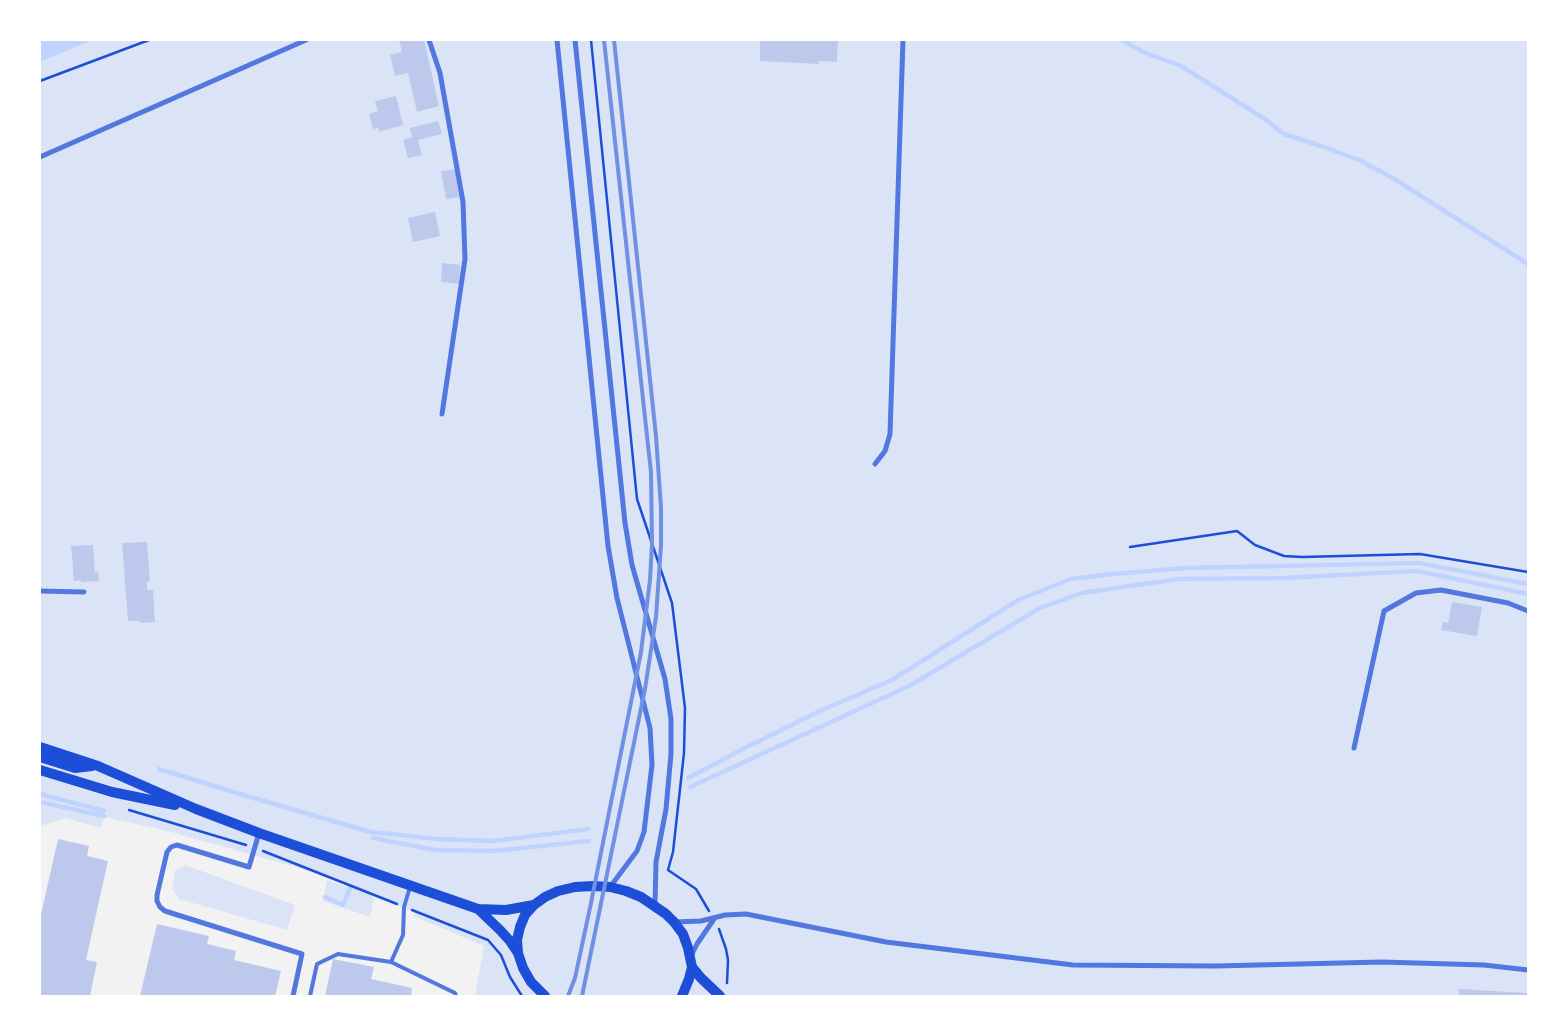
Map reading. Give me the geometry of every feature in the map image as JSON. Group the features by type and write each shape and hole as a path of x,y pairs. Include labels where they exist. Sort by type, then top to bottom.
{"main road":[{"path":"40,747 98,766 196,809 259,833 478,910 506,910 534,905"},
{"path":"40,757 75,768 98,766"},
{"path":"40,770 112,792 196,809"},
{"path":"545,996 531,982 523,968 518,953 520,927 525,916 534,905 545,897 575,887 593,886 610,887 634,894 655,906 674,922 682,934 691,962 701,978 720,996"},
{"path":"478,910 500,930 518,953"},
{"path":"682,996 689,979 691,962"}],"street":[{"path":"40,157 306,40"},
{"path":"429,40 440,73 463,202 465,259 442,414"},
{"path":"557,40 608,546 617,598 650,728 652,765 644,832 638,851 610,887"},
{"path":"575,40 625,523 632,565 665,679 672,719 666,810 656,862 655,906"},
{"path":"875,464 885,451 890,434 903,40"},
{"path":"1354,748 1384,611 1416,593 1442,590 1508,603 1528,611"},
{"path":"40,591 84,592"},
{"path":"259,833 250,867 177,845 170,847 167,852 157,901 165,911 302,954 293,996"},
{"path":"674,922 701,922 725,915 746,914 886,942 1074,965 1216,966 1382,962 1484,965 1528,970"},
{"path":"691,962 696,944 714,918"}],"lane":[{"path":"391,962 403,935 404,907 410,886"},
{"path":"310,996 317,964 338,954 391,962 455,993 456,996"}],"path":[{"path":"40,81 149,40"},
{"path":"591,40 637,499 672,603 685,708 683,763 673,852 668,870"},
{"path":"1130,547 1237,531 1255,545 1284,556 1420,554 1528,572"},
{"path":"124,808 254,848 488,940 502,955 510,977 522,996"},
{"path":"656,862 696,889 714,918 726,950 728,960 727,983"}],"shaded area":[{"path":"40,40 1528,40 1528,996 475,996 484,946 413,916 416,913 374,896 370,917 323,901 327,880 353,888 320,874 164,830 104,817 101,828 65,818 40,826"},
{"path":"185,865 295,905 287,930 179,899 172,889 175,870"}],"water":[{"path":"40,40 92,40 40,62"}],"building":[{"path":"399,40 424,40 439,106 417,112 408,73 395,76 390,55 402,52"},
{"path":"760,40 838,40 837,62 819,61 819,64 760,61"},
{"path":"396,96 403,125 379,132 378,128 373,129 369,114 378,111 375,101"},
{"path":"438,121 442,134 418,140 422,155 408,158 403,140 412,137 410,128"},
{"path":"455,169 459,197 446,199 441,171"},
{"path":"435,212 440,236 413,242 408,218"},
{"path":"442,263 460,265 459,284 441,282"},
{"path":"147,542 150,581 147,582 147,590 153,590 155,622 140,623 140,621 128,621 122,543"},
{"path":"93,545 95,572 98,572 99,581 74,581 71,546"},
{"path":"1452,602 1482,607 1477,636 1441,630 1443,622 1448,623"},
{"path":"58,839 89,846 87,856 108,861 86,960 97,962 90,996 40,996 40,919"},
{"path":"157,924 209,936 207,944 236,951 234,960 281,971 275,996 140,996"},
{"path":"333,959 374,967 371,979 412,988 411,996 325,996"},
{"path":"1459,989 1528,993 1528,996 1459,996"}],"waterway":[{"path":"1122,40 1143,52 1181,66 1265,119 1284,134 1359,160 1391,177 1528,264"},
{"path":"688,778 822,710 892,680 1018,600 1071,579 1185,568 1419,563 1528,584"},
{"path":"690,787 909,686 1040,608 1082,593 1178,579 1285,578 1417,571 1528,594"},
{"path":"159,769 371,832 437,839 493,841 588,829"},
{"path":"40,794 104,811"},
{"path":"40,802 104,816"},
{"path":"373,838 435,850 493,851 589,841"},
{"path":"325,897 343,905 350,888"}],"railway":[{"path":"568,996 575,978 591,903 641,652 650,580 652,544 651,472 604,40"},
{"path":"582,996 645,689 656,617 661,545 661,508 656,436 614,40"}]}
